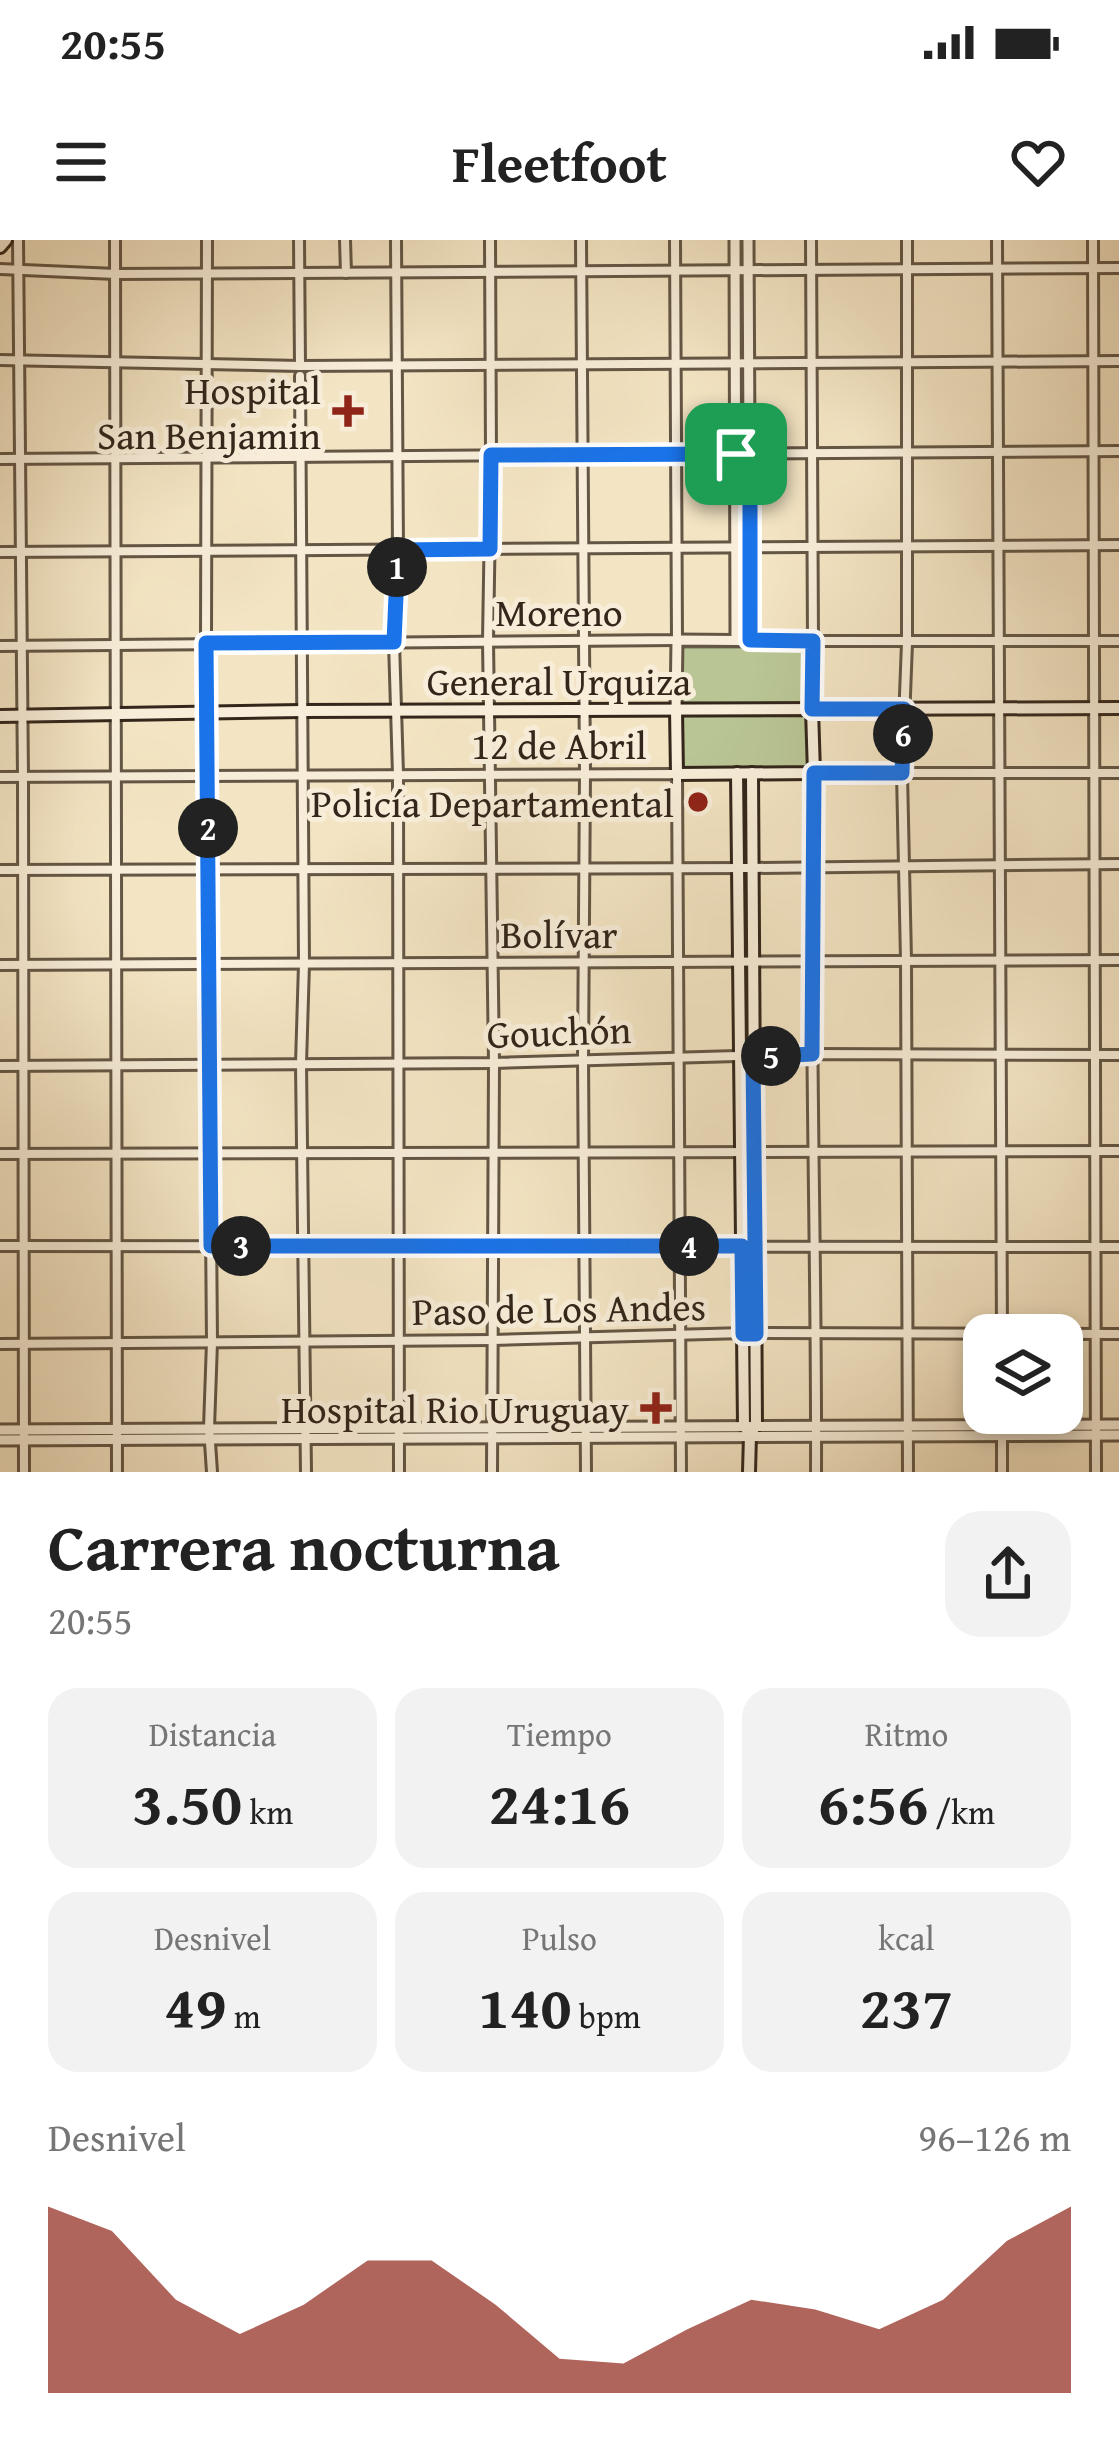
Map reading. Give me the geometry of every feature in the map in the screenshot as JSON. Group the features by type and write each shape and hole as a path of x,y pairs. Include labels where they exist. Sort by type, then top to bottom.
{"main road":[{"path":"676,709 677,774"},
{"path":"812,709 814,773"},
{"name":"General Urquiza","path":"0,716 1119,709"},
{"path":"737,773 746,963"},
{"path":"749,1472 746,963 752,773"},
{"name":"12 de Abril","path":"677,774 814,773"}],"street":[{"path":"18,240 24,1472"},
{"path":"115,240 117,1472"},
{"path":"207,240 212,1472"},
{"path":"299,240 306,1472"},
{"path":"345,240 346,273"},
{"path":"396,240 400,1472"},
{"path":"490,240 492,1472"},
{"path":"580,240 586,1472"},
{"path":"675,240 676,709"},
{"path":"735,240 736,640"},
{"path":"748,240 750,640"},
{"path":"812,240 812,709"},
{"path":"907,240 907,643 902,773 908,1472"},
{"path":"997,240 1002,1314"},
{"path":"1094,240 1096,1472"},
{"path":"0,269 207,274 1119,268"},
{"path":"0,360 300,371 398,366 1119,361"},
{"path":"0,459 1119,451"},
{"path":"0,552 1119,545"},
{"name":"Moreno","path":"0,646 1119,641"},
{"path":"814,773 816,1472"},
{"name":"12 de Abril","path":"814,773 1119,773"},
{"path":"677,774 681,1472"},
{"name":"12 de Abril","path":"0,777 677,774"},
{"path":"0,870 1119,864"},
{"name":"Bolívar","path":"0,965 1119,960"},
{"name":"Gouchón","path":"0,1066 494,1063 812,1054 1119,1055"},
{"path":"0,1154 1119,1151"},
{"path":"0,1246 1119,1247"},
{"name":"Paso de Los Andes","path":"1083,1333 1119,1334"},
{"name":"Paso de Los Andes","path":"0,1344 963,1334"},
{"path":"1096,1431 1119,1425"},
{"path":"0,1430 24,1434 750,1428 963,1431"},
{"path":"1083,1431 1119,1435"},
{"path":"0,1440 24,1434"},
{"path":"1002,1434 1002,1472"}],"green space":[{"path":"680,647 809,647 809,705 681,703"},
{"path":"682,715 811,716 810,769 681,771"}],"place":[{"name":"Hospital San Benjamin","path":"348,411"},
{"name":"Policía Departamental","path":"698,802"},
{"name":"Hospital Rio Uruguay","path":"656,1408"}],"route":[{"path":"736,454 750,454 750,640 813,641 812,709 904,709 902,773 814,773 812,1054 753,1057 756,1334 743,1334 742,1246 211,1246 206,643 394,642 398,550 490,549 491,455 736,454"}]}
